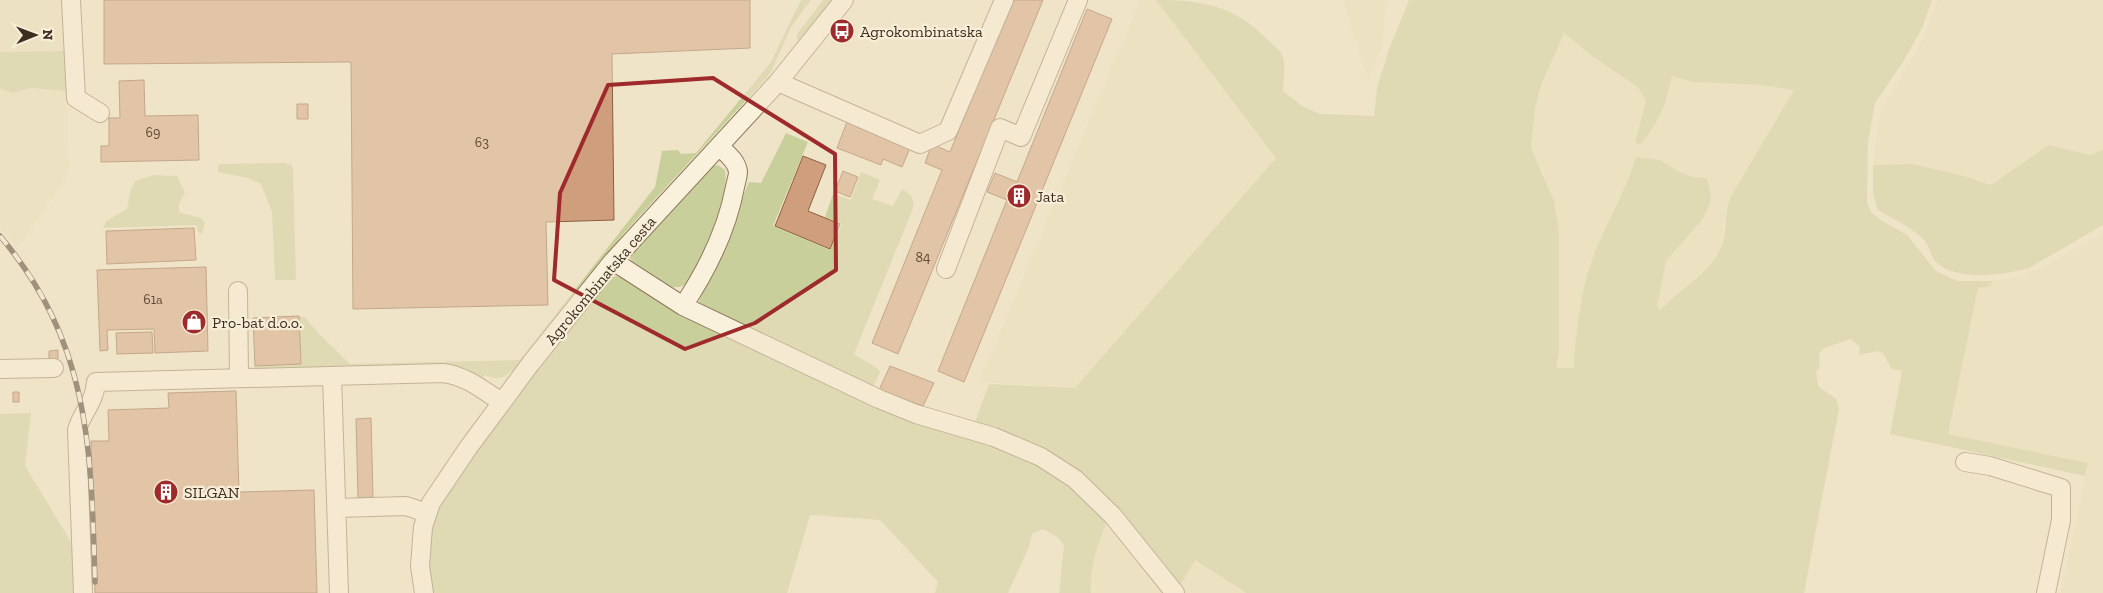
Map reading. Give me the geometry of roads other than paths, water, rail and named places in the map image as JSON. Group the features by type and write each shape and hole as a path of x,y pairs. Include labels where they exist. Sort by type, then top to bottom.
{"street":[{"path":"71,0 76,98 100,113"},
{"name":"Agrokombinatska cesta","path":"424,593 419,553 427,513 445,480 501,402 613,261 639,230 720,147 778,82 844,0"},
{"path":"778,82 920,144 948,131 1004,0"},
{"path":"946,269 1000,128 1021,137 1078,0"},
{"path":"683,306 697,284 720,239 733,195 738,172 734,160 720,147"},
{"path":"613,261 683,306 879,399 916,414 994,437 1041,457 1075,479 1112,516 1175,593"},
{"path":"238,291 239,378"},
{"path":"0,369 54,368"},
{"path":"83,593 77,430 80,420 96,394 96,382 443,373 458,375 472,382 501,402"},
{"path":"332,376 339,593"},
{"path":"1965,462 1990,466 2061,488 2061,520 2046,593"},
{"path":"337,508 406,506 427,513"}],"railway":[{"path":"0,236 30,276 53,317 69,358 80,400 87,443 94,534 95,582"}],"place":[{"name":"Agrokombinatska","path":"842,31"},
{"name":"Jata","path":"1019,196"},
{"name":"Pro-bat d.o.o.","path":"194,322"},
{"name":"SILGAN","path":"166,492"}]}
